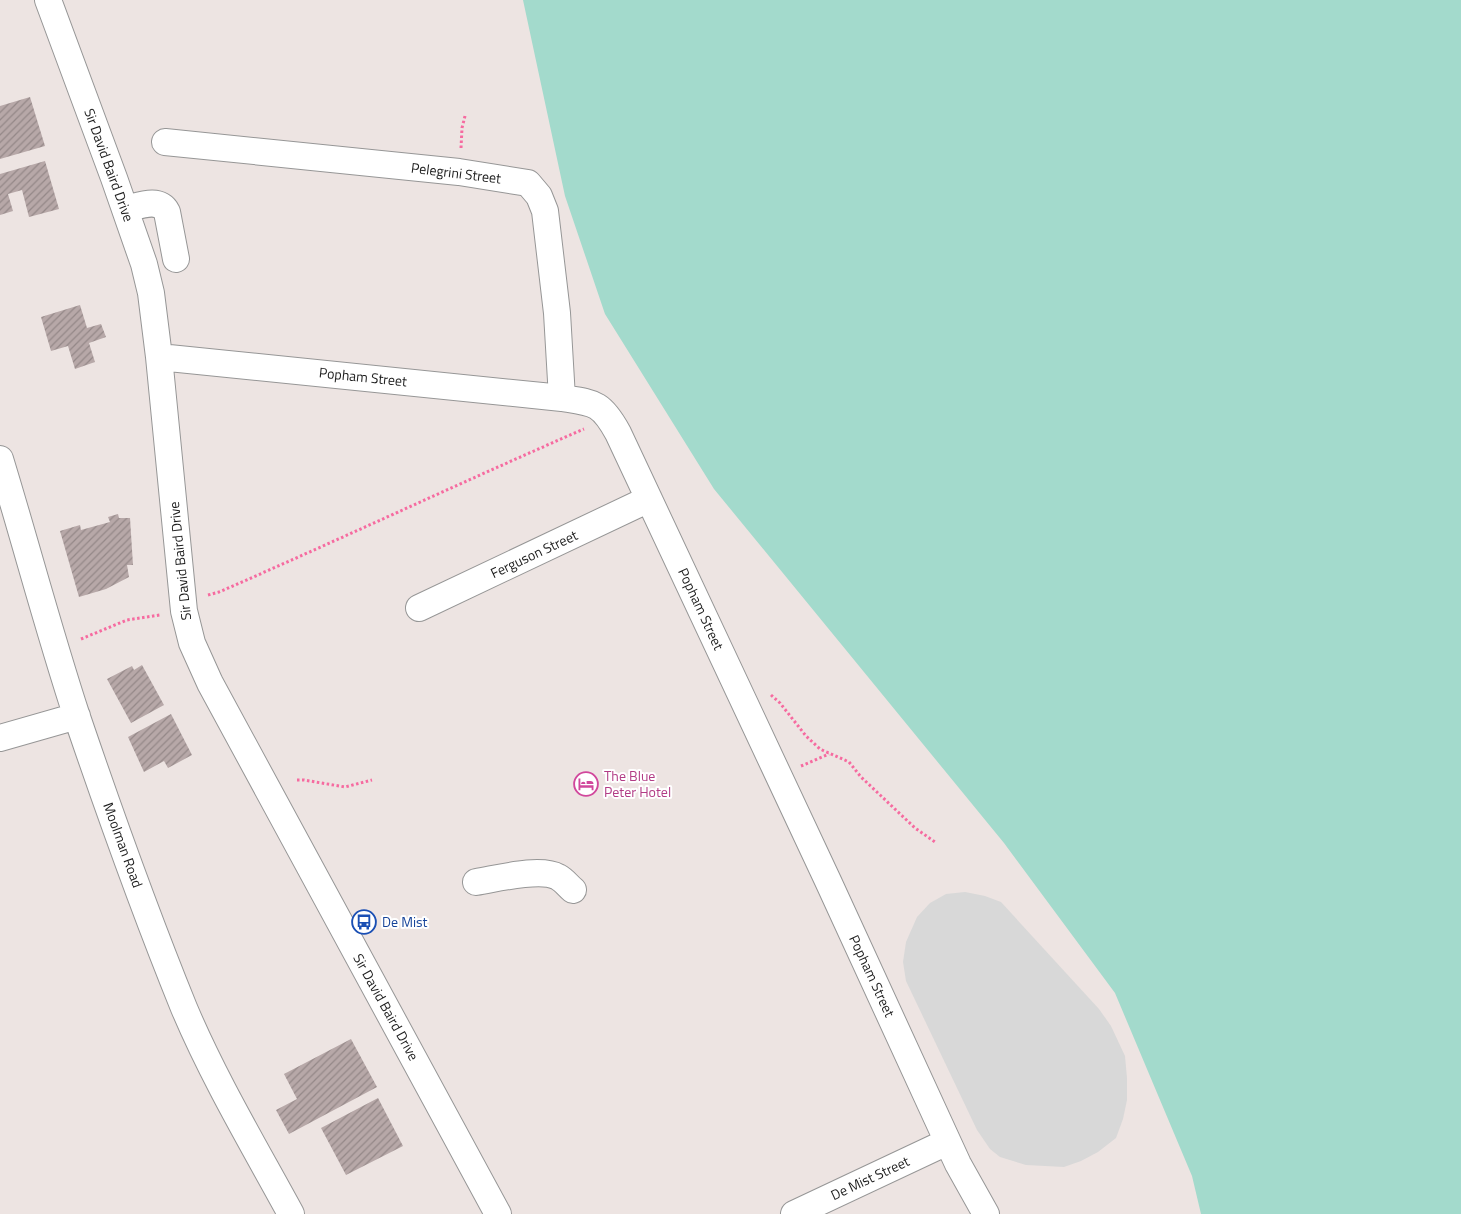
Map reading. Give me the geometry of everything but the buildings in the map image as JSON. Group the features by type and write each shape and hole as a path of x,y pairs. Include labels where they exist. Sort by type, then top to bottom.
{"street":[{"name":"Sir David Baird Drive","path":"48,0 125,209 144,264 151,293 184,611 192,643 210,683 491,1210"},
{"name":"Pelegrini Street","path":"165,142 459,172 528,183 539,196 545,211 557,313 562,398"},
{"path":"125,209 155,203 164,206 167,212 176,258"},
{"name":"Popham Street","path":"159,358 562,398 589,402 602,409 610,419 649,499 832,890 947,1142 970,1189 986,1214"},
{"name":"Moolman Road","path":"0,459 9,522 58,650 77,716 135,879 185,1009 207,1057 291,1214"},
{"name":"Ferguson Street","path":"419,608 649,499"},
{"path":"0,738 77,716"},
{"path":"476,882 548,874 557,876 573,890"},
{"name":"De Mist Street","path":"794,1214 947,1142"}],"path":[{"path":"460,157 462,128 466,116"},
{"path":"202,596 219,592 321,548 489,470 610,419"},
{"path":"58,650 99,630 126,620 152,616"},
{"path":"767,692 780,703 806,736 820,750 849,762 915,828 935,842"},
{"path":"814,760 829,754"},
{"path":"297,780 345,787 372,780"}],"shaded area":[{"path":"523,0 1461,0 1461,1214 1201,1214 1192,1176 1115,993 1004,843 714,489 605,314 565,196"},
{"path":"965,892 1001,902 1099,1009 1111,1026 1125,1056 1127,1100 1116,1138 1098,1152 1081,1161 1064,1167 1026,1165 1000,1157 990,1149 977,1130 906,981 903,962 906,942 917,917 930,903 946,894"}],"place":[{"name":"The Blue Peter Hotel","path":"586,784"},
{"name":"De Mist","path":"364,922"}]}
